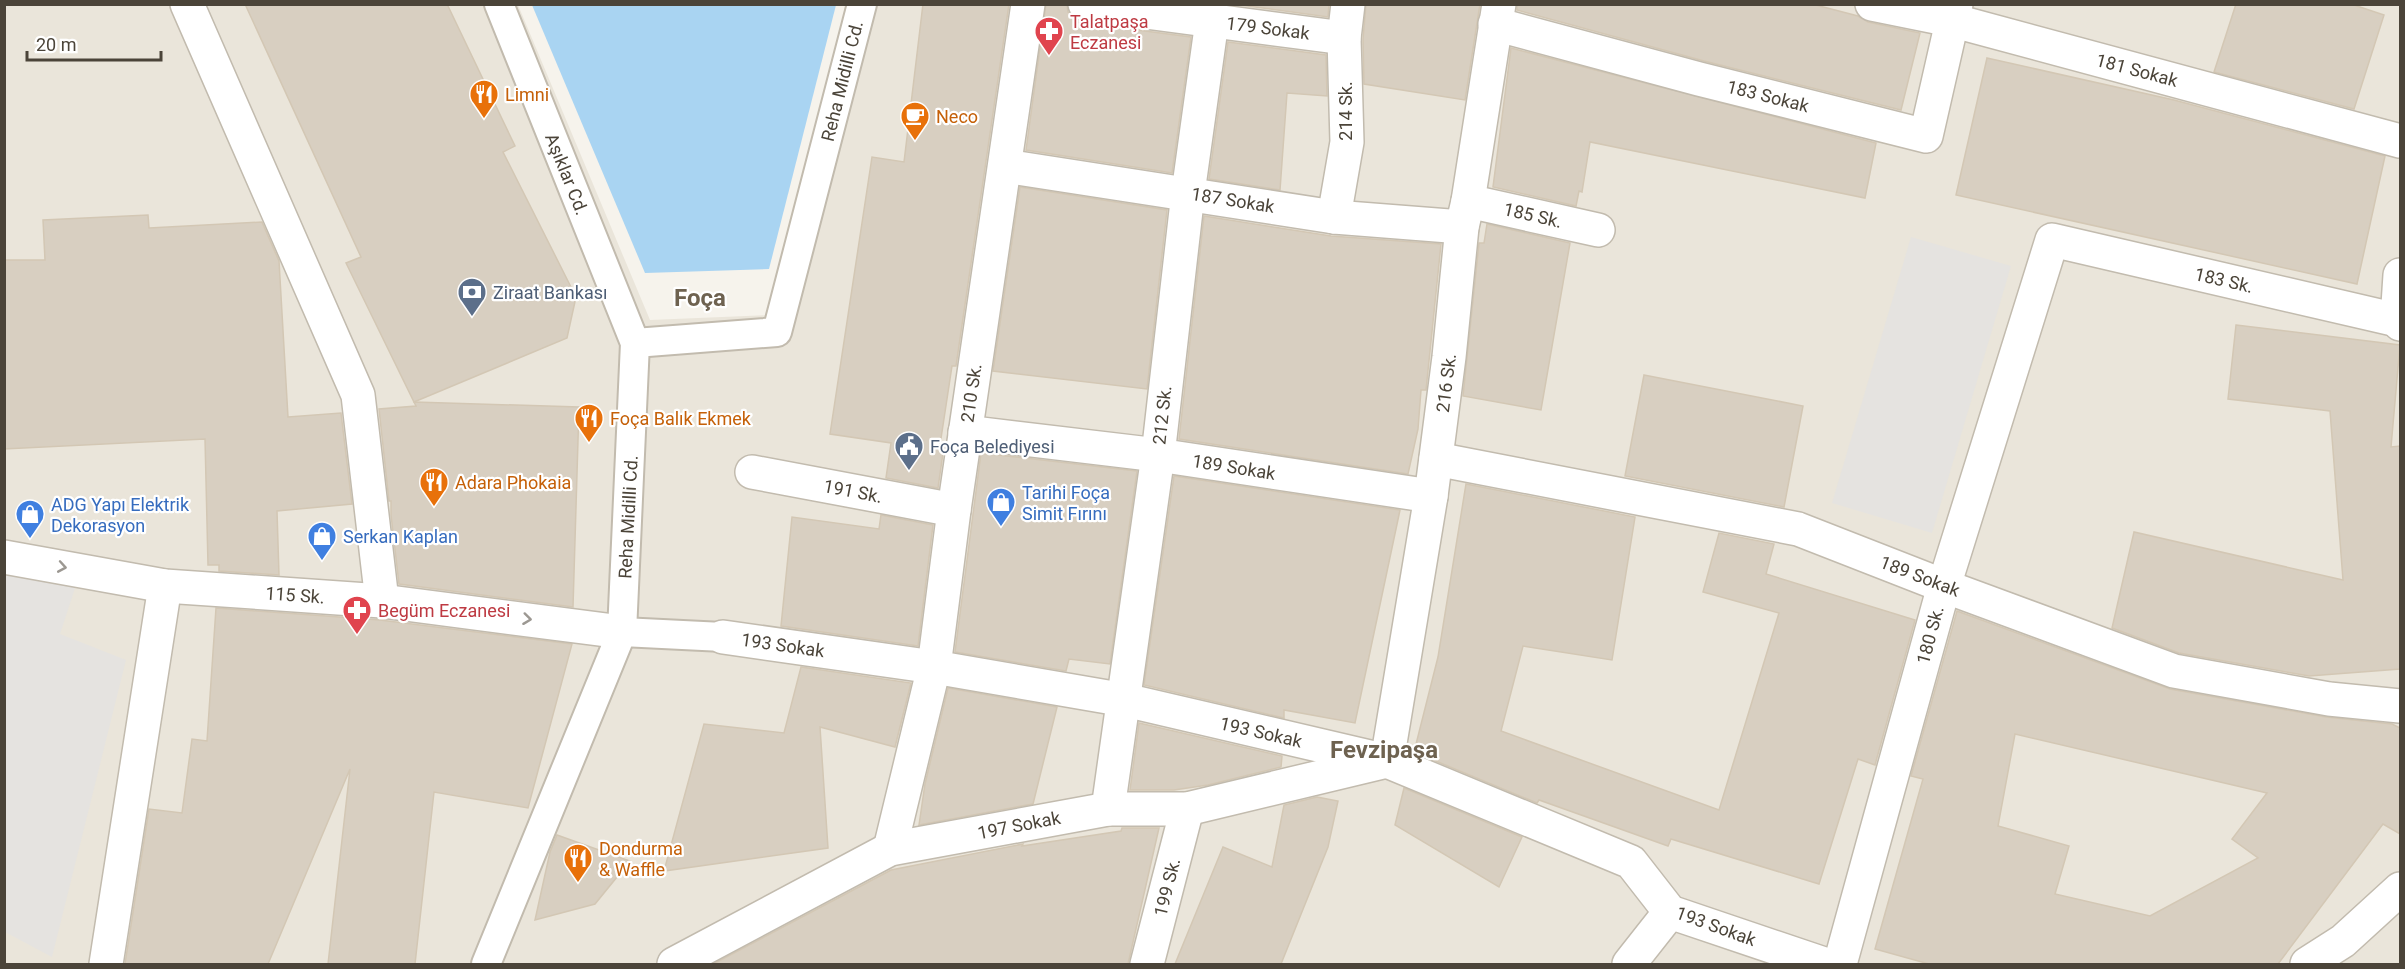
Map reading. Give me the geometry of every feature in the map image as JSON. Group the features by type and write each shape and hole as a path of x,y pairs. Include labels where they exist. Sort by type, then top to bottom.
{"street":[{"path":"187,4 358,395 382,601"},
{"name":"Aşıklar Cd.","path":"499,4 635,343"},
{"name":"Reha Midilli Cd.","path":"486,964 622,632 635,343 777,332 862,4"},
{"name":"210 Sk.","path":"890,849 934,667 965,432 1028,4"},
{"name":"179 Sokak","path":"1085,4 1344,38"},
{"name":"214 Sk.","path":"1334,217 1347,142 1344,38 1348,4"},
{"name":"181 Sokak","path":"1872,4 1954,12 2400,141"},
{"name":"183 Sokak","path":"1497,14 1699,79 1926,136 1954,12"},
{"name":"216 Sk.","path":"1387,761 1431,496 1465,214 1497,14"},
{"name":"212 Sk.","path":"1108,809 1158,455 1188,193 1212,21"},
{"name":"187 Sokak","path":"1005,166 1334,217 1465,214"},
{"name":"185 Sk.","path":"1465,214 1598,230"},
{"name":"183 Sk.","path":"2052,240 2399,322"},
{"name":"180 Sk.","path":"1840,964 1944,586 2052,240"},
{"path":"2399,322 2400,275"},
{"name":"189 Sokak","path":"965,432 1158,455 1431,496"},
{"name":"189 Sokak","path":"1436,459 1798,528 1944,586 2174,671 2329,699 2400,706"},
{"name":"191 Sk.","path":"752,472 954,510"},
{"name":"115 Sk.","path":"4,557 165,586 382,601 622,632"},
{"path":"106,964 165,586"},
{"path":"622,632 723,637"},
{"name":"193 Sokak","path":"723,637 934,667 1125,700 1387,761 1631,862 1670,912 1824,964"},
{"name":"197 Sokak","path":"674,964 890,849 1108,809 1187,809 1387,761"},
{"name":"199 Sk.","path":"1147,964 1187,809"},
{"path":"2307,964 2343,941 2400,889"},
{"path":"1629,964 1670,912"}],"shaded area":[{"path":"5,5 518,5 650,320 797,314 869,5 2400,5 2400,964 5,964"},
{"path":"1911,237 2011,266 1932,533 1832,503"},
{"path":"4,569 76,585 60,634 126,660 52,957 5,932"}],"water":[{"path":"532,5 836,5 769,269 645,273"}],"building":[{"path":"245,4 447,4 515,146 503,152 576,297 567,338 414,402 346,263 361,257"},
{"path":"923,4 1009,4 956,366 952,366 940,445 944,446 938,488 886,478 891,443 830,434 872,157 904,162"},
{"path":"1046,4 1067,4 1068,12 1073,18 1083,23 1191,37 1172,173 1026,150"},
{"path":"1233,4 1329,4 1328,17"},
{"path":"1366,4 1480,4 1465,100 1364,84 1363,39"},
{"path":"1517,4 1812,4 1858,16 1868,22 1920,33 1901,110 1704,61 1517,10"},
{"path":"2236,4 2351,4 2384,15 2354,109 2214,72"},
{"path":"1228,42 1326,55 1327,96 1287,93 1280,190 1209,179"},
{"path":"1511,48 1876,143 1865,198 1590,142 1582,192 1579,191 1576,206 1493,187"},
{"path":"1987,58 2174,100 2385,156 2357,284 1956,195"},
{"path":"1020,187 1167,210 1147,389 993,371"},
{"path":"148,215 149,228 262,222 279,261 288,417 341,413 352,504 277,511 279,575 219,571 219,565 208,565 205,439 4,449 4,260 45,260 43,220"},
{"path":"1204,216 1331,236 1441,244 1426,390 1421,390 1418,429 1408,474 1179,439"},
{"path":"1487,224 1570,243 1541,410 1463,396 1479,243 1484,243"},
{"path":"2236,325 2400,345 2391,447 2400,446 2400,669 2309,676 2179,653 2112,628 2134,532 2343,580 2330,411 2228,399"},
{"path":"1644,375 1803,406 1784,507 1625,476"},
{"path":"414,402 579,407 573,607 399,584 379,409 416,406"},
{"path":"981,453 1137,471 1110,664 1069,659 1066,671 955,652"},
{"path":"1174,476 1400,510 1355,723 1284,710 1284,718 1144,685"},
{"path":"1466,484 1635,517 1612,660 1523,646 1501,731 1719,810 1779,613 1703,592 1719,533 1774,544 1766,574 1915,620 1875,765 1858,759 1819,884 1671,839 1668,846 1539,800 1537,803 1414,752 1438,657"},
{"path":"881,515 933,525 918,646 781,626 792,517 879,529"},
{"path":"216,608 380,620 572,644 528,808 434,792 415,964 328,964 350,769 268,964 125,964 149,809 182,813 192,739 207,741"},
{"path":"1957,611 2170,689 2326,717 2392,724 2400,728 2400,834 2383,824 2278,964 1929,964 1875,949 1923,779 1911,776","holes":["2015,734 2267,793 2232,839 2258,858 2150,916 2055,894 2069,846 1998,826"]},
{"path":"801,667 911,683 895,747 820,727 828,848 664,871 704,724 784,733"},
{"path":"948,688 1057,707 1033,804 919,825 925,784"},
{"path":"1139,723 1282,756 1281,767 1208,785 1174,790 1130,790"},
{"path":"1404,788 1522,837 1499,887 1395,825"},
{"path":"1317,797 1338,801 1328,847 1281,964 1175,964 1223,847 1272,867 1284,805"},
{"path":"1122,828 1159,828 1128,964 713,964 891,870 1023,844 1022,846 1121,831"},
{"name":"Dondurma & Waffle","path":"557,835 630,861 595,904 535,920 550,852"}],"place":[{"name":"Talatpaşa Eczanesi","path":"1049,56"},
{"name":"Limni","path":"484,120"},
{"name":"Neco","path":"915,142"},
{"name":"Ziraat Bankası","path":"472,318"},
{"name":"Foça Balık Ekmek","path":"589,444"},
{"name":"Foça Belediyesi","path":"909,472"},
{"name":"Adara Phokaia","path":"434,508"},
{"name":"Tarihi Foça Simit Fırını","path":"1001,528"},
{"name":"ADG Yapı Elektrik Dekorasyon","path":"30,540"},
{"name":"Serkan Kaplan","path":"322,562"},
{"name":"Begüm Eczanesi","path":"357,636"},
{"name":"Dondurma & Waffle","path":"578,884"}],"district":[{"name":"Foça","path":"700,298"},
{"name":"Fevzipaşa","path":"1384,750"}]}
